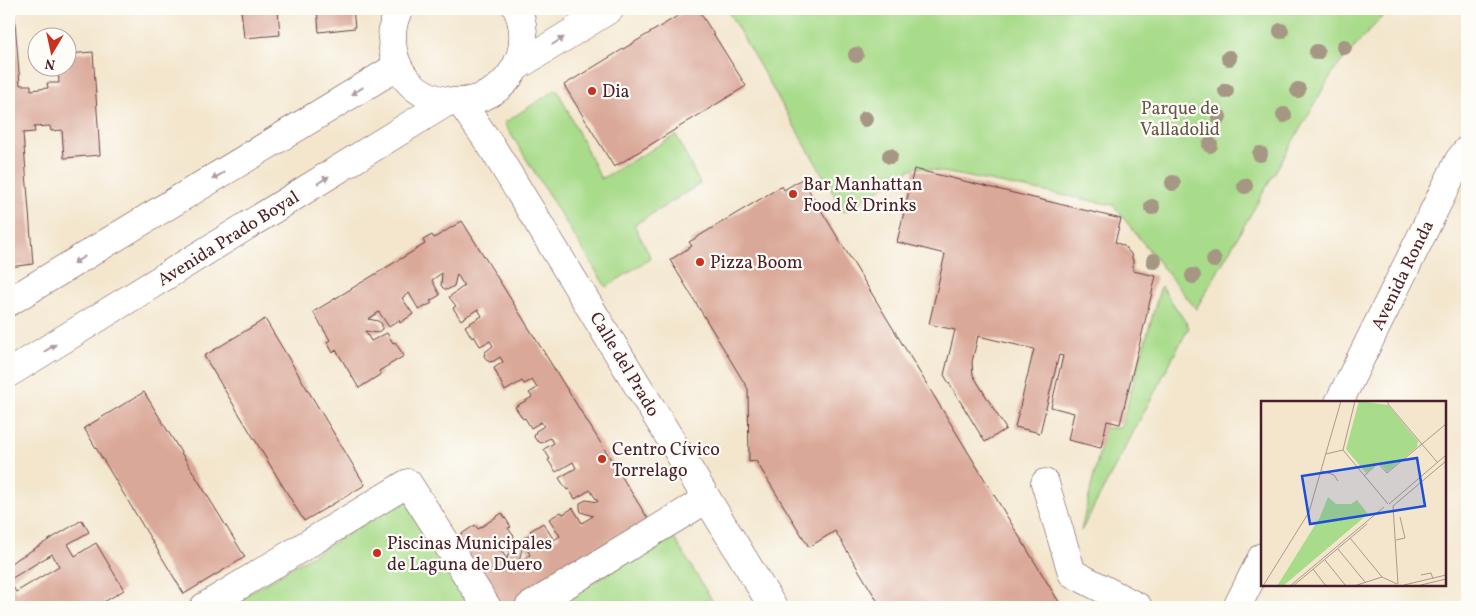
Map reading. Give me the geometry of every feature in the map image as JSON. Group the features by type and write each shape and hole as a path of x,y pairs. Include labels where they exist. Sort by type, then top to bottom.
{"street":[{"path":"398,9 392,29 392,48 398,66 407,79 419,90 432,98 454,102"},
{"path":"492,147 492,93 509,78 516,67 523,49 523,29 516,9"},
{"path":"516,67 610,9"},
{"path":"9,302 398,66"},
{"name":"Avenida Prado Boyal","path":"9,373 454,102 477,100 492,93"},
{"name":"Calle del Prado","path":"454,102 492,147 773,607"},
{"name":"Avenida Ronda","path":"1339,401 1459,160 1467,150"},
{"path":"204,607 408,483 487,607"},
{"path":"1045,483 1072,573 1138,607"},
{"path":"529,607 707,499"},
{"path":"1237,607 1261,559"}],"green space":[{"name":"Parque de Valladolid","path":"736,9 1389,9 1334,70 1196,309 1113,205 917,167 844,212 729,13"},
{"path":"557,89 601,179 676,135 700,184 634,225 651,258 606,287 504,123"},
{"path":"1161,286 1189,327 1081,531 1105,428 1120,428 1122,423"},
{"name":"Piscinas Municipales de Laguna de Duero","path":"406,499 473,607 226,607"},
{"name":"Piscinas Municipales de Laguna de Duero","path":"672,535 716,607 552,607"}],"building":[{"path":"9,9 14,9 20,85 31,85 31,90 48,88 47,83 59,83 59,78 78,78 78,53 93,52 100,155 64,158 62,130 51,131 50,126 34,127 35,132 23,133 33,264 9,267"},
{"path":"241,9 278,9 280,35 244,38"},
{"path":"317,9 353,9 355,28 319,32"},
{"path":"689,9 698,9 746,86 614,167 564,85"},
{"path":"914,169 1121,219 1115,242 1124,246 1131,254 1133,271 1156,276 1120,424 1107,421 1101,448 1068,440 1074,413 1051,407 1063,356 1059,355 1040,433 1015,427 1034,349 978,336 972,362 973,375 1006,429 985,442 944,375 955,330 929,324 945,254 897,242"},
{"path":"802,179 1062,607 881,607 835,531 809,547 756,461 749,462 748,389 670,260 692,246 689,242 782,186 784,190"},
{"path":"462,221 650,522 510,607 497,607 454,539 475,525 478,529 502,513 511,527 508,528 515,538 500,549 507,559 510,547 514,544 519,545 522,549 519,561 530,555 522,539 532,533 530,531 543,523 554,540 560,536 549,519 573,508 582,523 593,516 581,512 580,503 586,500 598,502 590,490 575,499 569,489 567,490 559,478 576,468 573,462 556,472 548,460 550,459 544,449 554,443 550,438 541,443 534,437 536,431 544,426 541,422 531,428 515,407 532,397 529,393 537,388 532,380 524,384 522,381 505,391 494,368 503,362 500,357 489,362 484,356 485,352 493,346 490,341 480,346 474,336 472,338 465,326 482,316 478,309 461,320 453,308 456,306 449,297 464,286 457,274 454,286 447,290 441,285 442,273 432,280 440,295 430,301 432,303 419,310 409,293 402,298 413,314 400,323 399,320 389,327 379,312 368,319 382,324 382,329 377,333 365,331 371,341 387,333 404,356 379,371 381,374 359,388 336,350 333,353 327,342 330,340 313,312 425,244 423,240 432,235 434,238"},
{"path":"265,319 365,485 304,521 204,356"},
{"path":"144,392 245,557 184,594 84,428"},
{"path":"82,520 89,532 68,544 75,556 96,543 124,590 104,602 107,607 9,607 9,580 9,564","holes":["52,554 59,566 16,592 9,580"]}],"place":[{"name":"Dia","path":"592,91"},
{"name":"Bar Manhattan Food & Drinks","path":"793,194"},
{"name":"Pizza Boom","path":"700,262"},
{"name":"Centro Cívico Torrelago","path":"602,459"},
{"name":"Piscinas Municipales de Laguna de Duero","path":"377,553"}]}
